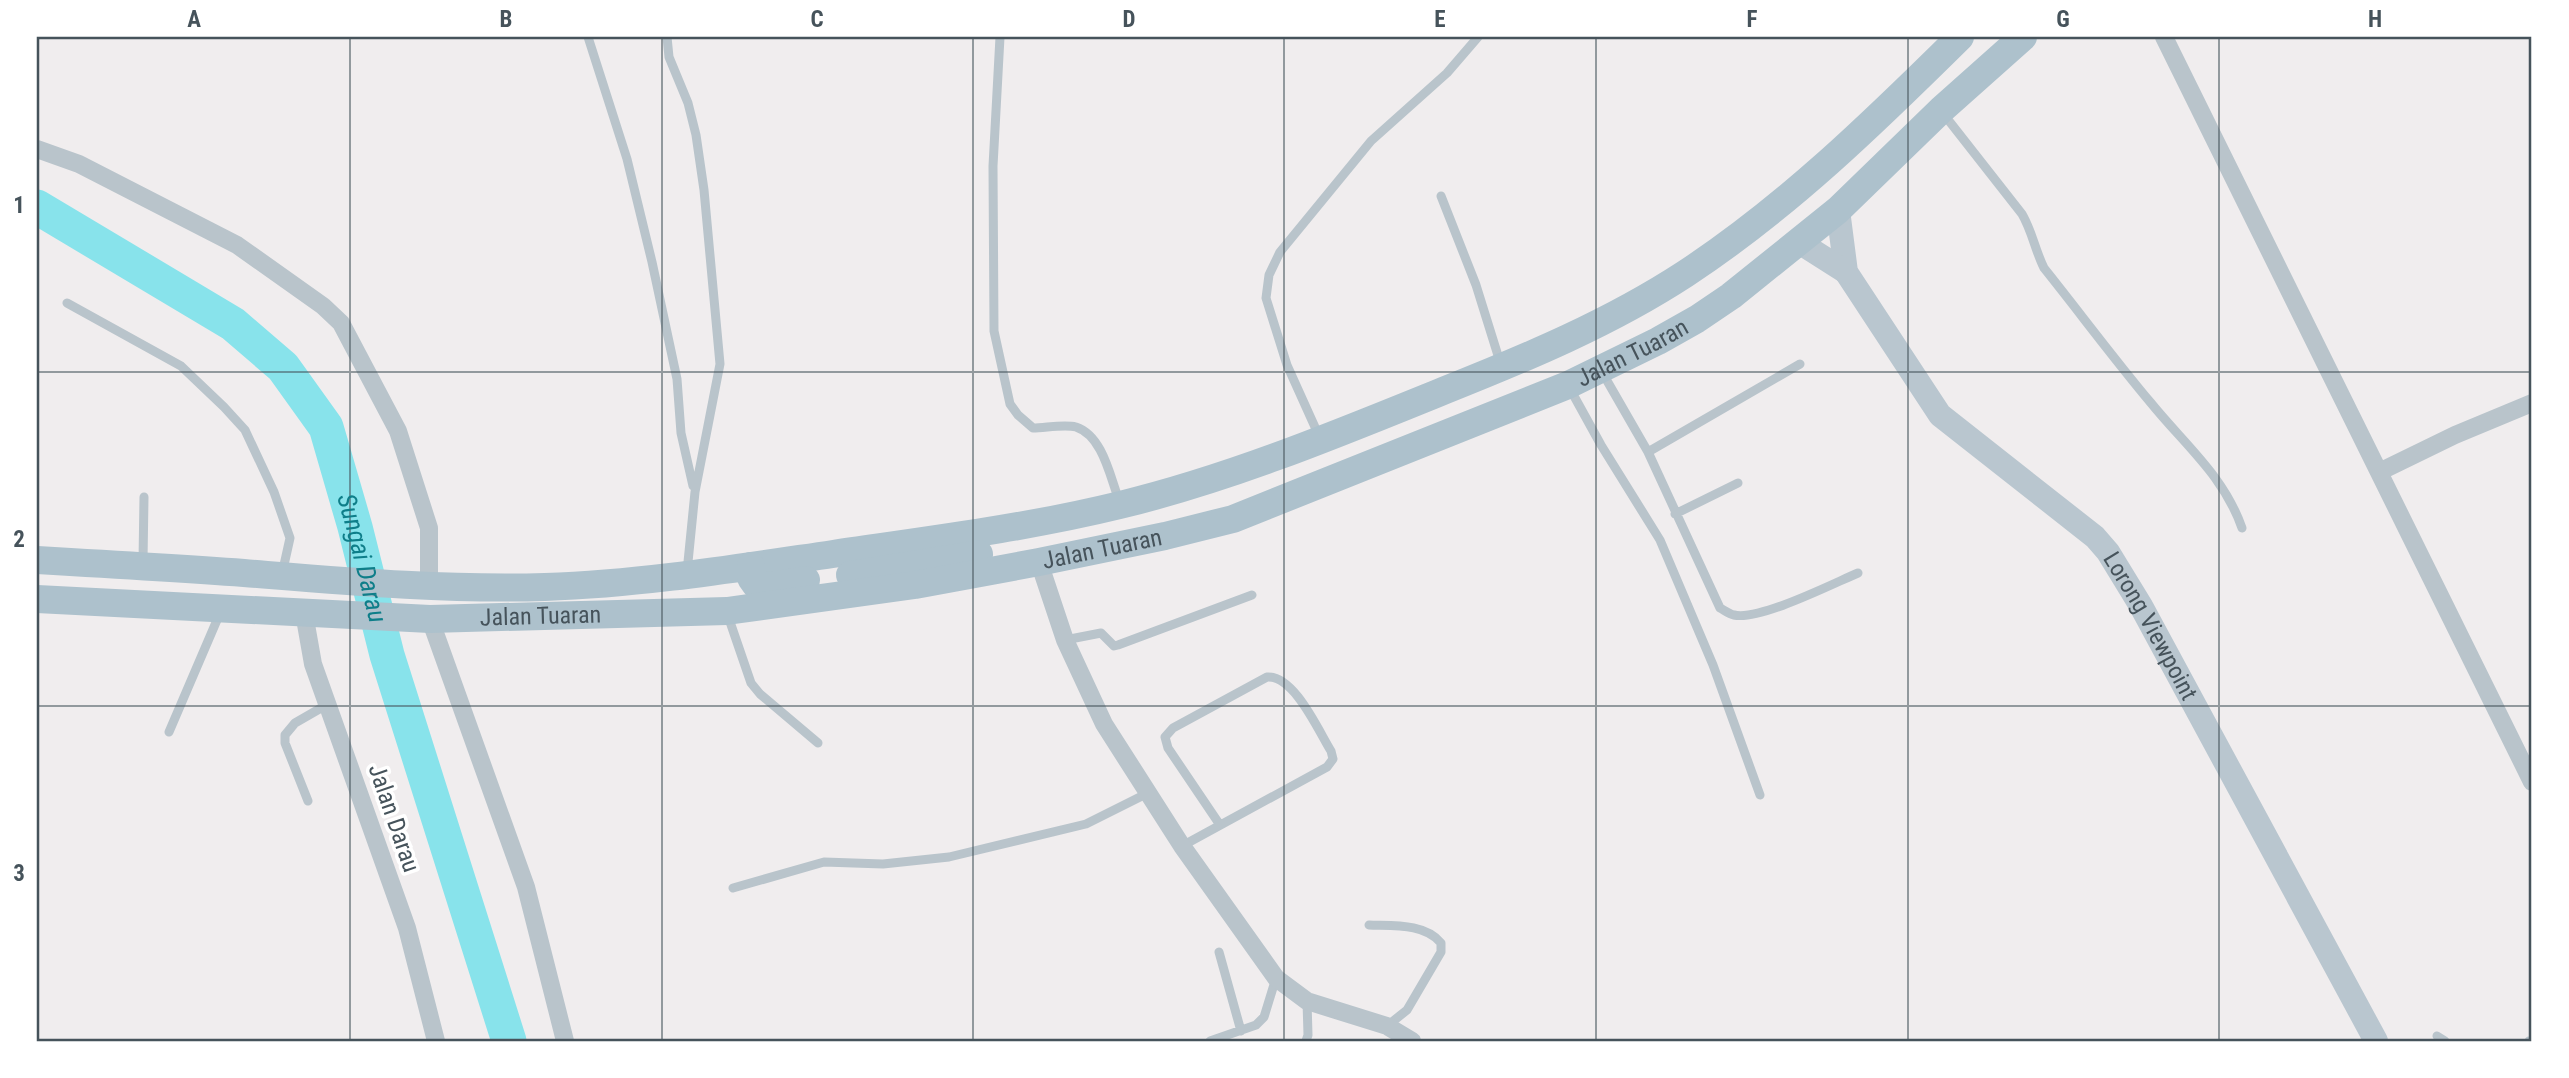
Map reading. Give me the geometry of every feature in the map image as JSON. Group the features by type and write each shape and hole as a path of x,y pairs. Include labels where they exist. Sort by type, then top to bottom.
{"main road":[{"name":"Jalan Tuaran","path":"37,560 416,585 589,585 751,566 1044,522 1121,505 1205,482 1321,441 1502,367 1643,300 1743,233 1833,159 1960,37"},
{"name":"Jalan Tuaran","path":"37,599 416,618 727,611 915,585 1134,543 1233,519 1568,385 1697,319 1838,210 1941,110 2023,37"},
{"path":"751,566 751,578 757,584 772,586 1090,536 1111,537 1134,543"}],"street":[{"path":"2164,37 2532,782"},
{"path":"37,149 79,164 237,245 323,306 341,323 398,431 429,528 416,585"},
{"path":"1838,210 1846,272"},
{"path":"1799,242 1846,272"},
{"name":"Lorong Viewpoint","path":"1846,272 1940,415 2081,524 2108,552 2141,606 2376,1041"},
{"path":"2379,472 2455,435 2532,403"},
{"path":"1039,562 1065,640 1104,724 1182,846 1276,978 1307,1001 1387,1026 1412,1041"},
{"name":"Jalan Darau","path":"306,613 313,664 407,928 436,1041"},
{"path":"416,618 526,887 565,1041"}],"lane":[{"path":"587,37 627,159 652,262 677,379 681,433 695,492"},
{"path":"667,37 669,57 688,103 696,135 704,190 720,364 695,492 687,574"},
{"path":"1000,37 993,166 994,331 1010,404 1032,428 1074,426 1096,442 1121,505"},
{"path":"1321,441 1287,365 1266,298 1269,275 1280,253 1371,141 1447,72 1478,37"},
{"path":"1941,110 2022,214 2044,268 2152,405 2198,454 2234,504 2242,528"},
{"path":"1441,196 1476,285 1502,367"},
{"path":"67,303 181,366 245,430 274,492 290,538 290,577"},
{"path":"1648,452 1800,364"},
{"path":"1601,370 1648,452 1720,608 1733,615 1748,615 1788,603 1858,573"},
{"path":"1568,385 1601,445 1660,540 1713,665 1760,795"},
{"path":"1675,514 1738,483"},
{"path":"143,566 144,497"},
{"path":"1065,640 1101,633 1114,646 1252,595"},
{"path":"169,732 222,608"},
{"path":"727,611 751,683 760,694 818,743"},
{"path":"1182,846 1327,767 1333,759 1331,751 1291,687 1276,676 1267,677 1172,728 1165,737 1168,748 1220,825"},
{"path":"308,801 285,743 285,735 295,723 328,704"},
{"path":"733,888 824,862 883,864 949,857 1086,824 1148,793"},
{"path":"1369,925 1418,929 1432,934 1441,943 1441,953 1407,1010 1387,1026"},
{"path":"1219,952 1241,1031"},
{"path":"1210,1041 1256,1025 1264,1017 1276,978"},
{"path":"1306,1041 1307,1001"}],"waterway":[{"name":"Sungai Darau","path":"37,207 233,324 283,367 326,427 355,527 387,655 509,1041"}]}
